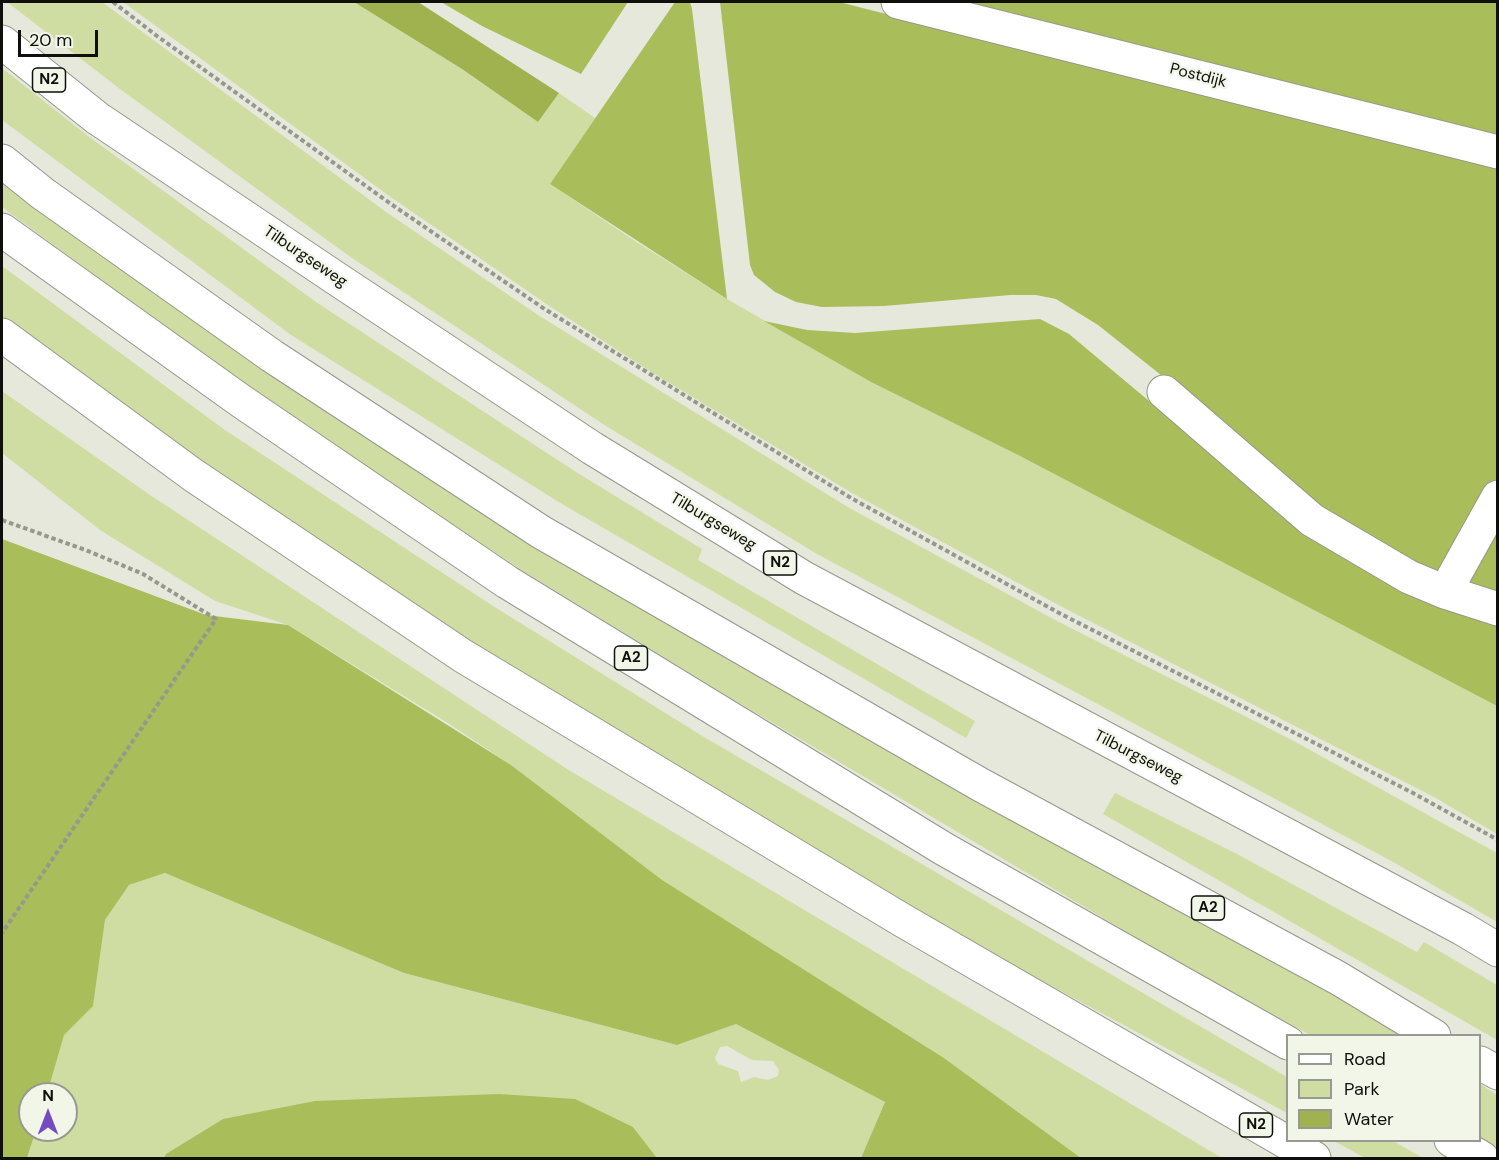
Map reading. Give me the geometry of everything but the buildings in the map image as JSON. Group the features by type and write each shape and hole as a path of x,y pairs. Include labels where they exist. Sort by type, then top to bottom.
{"main road":[{"name":"Postdijk","path":"898,2 1497,152"},
{"name":"Tilburgseweg","path":"2,42 97,118 334,277 592,448 804,578 1411,901 1497,950"},
{"name":"A2","path":"2,160 42,193 273,356 541,532 981,784 1338,978 1432,1034"},
{"name":"A2","path":"2,230 241,401 507,582 944,849 1286,1042"},
{"name":"N2","path":"2,335 193,475 463,656 902,921 1286,1142"},
{"path":"1164,392 1312,520 1409,577 1497,609"},
{"path":"1445,592 1497,497"},
{"path":"1481,1064 1497,1073"},
{"name":"N2","path":"1197,1091 1265,1158"},
{"name":"N2","path":"1286,1142 1314,1158"},
{"path":"1454,1142 1482,1158"}],"path":[{"path":"113,2 381,197 543,308 820,479 1061,614 1413,793 1497,840"},
{"path":"2,520 88,551 143,574 216,619 2,933"}],"green space":[{"path":"7,2 102,2 386,212 538,315 846,506 1057,621 1290,739 1497,853 1497,922 1395,863 817,554 606,426 349,256 120,89"},
{"path":"123,2 354,2 462,69 538,122 559,93 595,118 550,184 632,239 727,299 871,382 1020,456 1497,706 1497,834 1434,797 1064,608 852,493 648,370 548,305 392,198"},
{"path":"2,68 88,136 316,302 576,472 702,549 698,560 975,721 966,738 562,504 291,335 2,120"},
{"path":"2,180 264,371 534,546 748,671 1330,993 1398,1034 1308,1034 1181,964 729,697 520,569 252,391 2,207"},
{"path":"2,266 225,430 493,606 704,737 1286,1076 1286,1112 910,910 470,643 200,465 2,317"},
{"path":"2,391 150,495 567,769 1222,1158 1081,1158 944,1058 661,880 511,765 448,723 288,625 215,601 100,530 2,453"},
{"path":"1115,793 1237,854 1417,952 1424,942 1497,985 1497,1040 1103,814"},
{"path":"165,873 404,973 677,1045 736,1024 885,1102 861,1158 657,1158 633,1127 223,1119 164,1158 27,1158 32,1142 78,1142 78,1082 50,1082 64,1034 93,1005 105,920 129,885","holes":["727,1046 752,1060 773,1061 779,1070 778,1076 768,1080 754,1077 741,1082 738,1071 718,1064 715,1058 720,1047"]},
{"path":"1481,1085 1497,1095 1497,1149 1481,1139"},
{"path":"1336,1142 1395,1142 1423,1158 1365,1158"}],"shaded area":[{"path":"441,2 628,2 581,74 482,26"},
{"path":"675,2 690,2 692,9 727,299 550,184"},
{"path":"720,2 839,2 1023,49 1497,162 1497,481 1439,576 1309,508 1166,379 1098,325 1056,299 1036,295 1010,295 884,306 822,307 796,302 775,292 754,275 750,265"},
{"path":"959,2 1497,2 1497,141"},
{"path":"1040,319 1069,334 1198,442 1497,614 1497,706 1020,456 871,382 764,321 807,330 855,333"},
{"path":"1497,510 1497,601 1459,582"},
{"path":"2,539 206,615 288,625 511,765 662,880 944,1058 1081,1158 861,1158 885,1102 736,1024 677,1045 404,973 165,873 129,885 105,920 93,1006 64,1035 50,1082 18,1082 18,1142 32,1142 27,1158 2,1158"},
{"path":"499,1094 575,1099 633,1127 657,1158 164,1158 166,1154 223,1119 315,1101"}],"water":[{"path":"354,2 418,2 559,93 538,122 462,69"}]}
